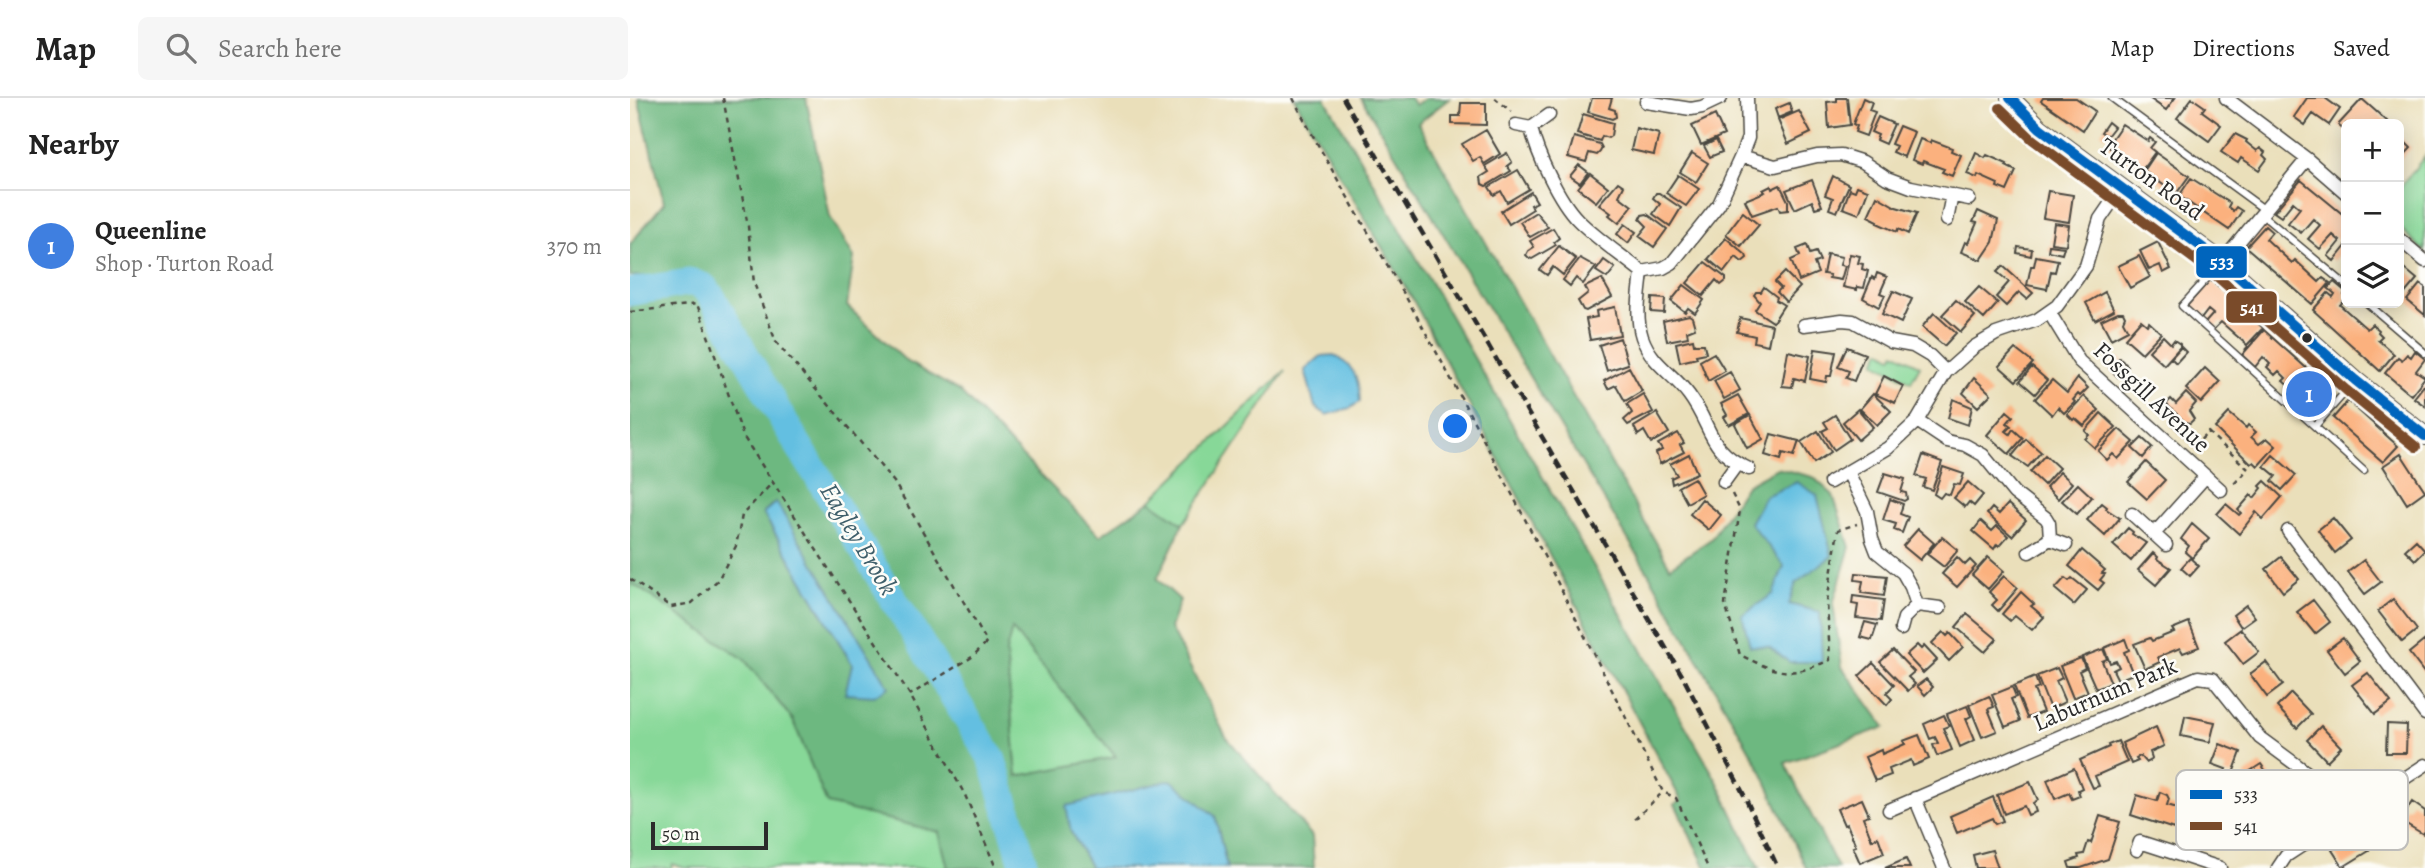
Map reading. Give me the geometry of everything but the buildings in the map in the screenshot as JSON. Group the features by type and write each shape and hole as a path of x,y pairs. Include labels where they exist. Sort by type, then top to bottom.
{"main road":[{"name":"Turton Road","path":"2015,100 2040,128 2222,262 2355,380 2425,436"}],"street":[{"path":"1646,102 1691,109 1721,98"},
{"path":"1531,128 1537,148 1569,211 1642,272 1663,268 1681,254 1719,204 1748,138 1747,98"},
{"path":"2226,98 2341,189"},
{"path":"1669,121 1672,107"},
{"path":"1516,125 1531,128 1549,115"},
{"path":"1741,156 1775,166 1817,156 1841,155 1863,162 1894,181 1969,199"},
{"path":"2222,262 2306,159"},
{"path":"1830,482 1888,448 1917,421 1946,372 1984,340 2038,320 2049,312 2086,266 2100,219 2122,187"},
{"path":"1947,220 1952,195"},
{"path":"2404,243 2425,261"},
{"path":"1642,272 1638,310 1641,333 1648,351 1659,366 1690,396 1714,442 1743,467 1724,482"},
{"name":"Fossgill Avenue","path":"2049,312 2079,360 2221,490"},
{"path":"1804,325 1827,315 1853,321 1892,342 1913,346 1930,356 1946,372"},
{"path":"1917,421 1947,441 1965,445 1983,455 2014,493 2046,518 2050,540"},
{"path":"1848,472 1867,511 1871,539 1877,552 1903,573 1917,605"},
{"name":"Fossgill Avenue","path":"2154,534 2206,476"},
{"path":"2132,514 2166,545"},
{"path":"2288,531 2425,714"},
{"path":"2029,552 2050,540 2066,545"},
{"path":"1917,605 1940,608"},
{"path":"1901,629 1904,618 1917,605"},
{"name":"Laburnum Park","path":"1888,810 2198,677 2205,677 2218,684 2260,738 2303,770"},
{"path":"2408,776 2425,765"},
{"path":"1915,798 1944,868"},
{"path":"2137,850 2140,842 2220,868"},
{"path":"2278,868 2286,856 2295,850"}],"lane":[{"path":"2112,98 2263,212 2341,281"},
{"path":"2222,262 2182,306 2364,471"},
{"path":"2373,308 2425,353"},
{"path":"2316,425 2355,380"}],"path":[{"path":"723,98 748,226 754,283 776,342 894,482 987,642 972,657 910,695"},
{"path":"1293,98 1319,150 1415,314 1527,522 1663,792 1676,798 1709,868"},
{"path":"1494,98 1511,110 1516,125"},
{"path":"630,312 697,304 743,436 910,695 965,795 996,868"},
{"path":"2238,357 2279,313"},
{"path":"2185,457 2208,432 2248,469 2231,487 2221,490"},
{"path":"630,579 671,607 692,603 718,580 736,546 742,516 773,482"},
{"path":"1724,482 1740,510 1725,604 1740,655 1773,671 1804,671 1830,660 1827,603 1838,530 1869,520"},
{"path":"1635,820 1663,792"}],"green space":[{"path":"638,98 806,98 830,217 854,257 847,306 906,361 959,391 1100,536 1150,501 1183,524 1157,579 1180,600 1170,628 1226,737 1312,836 1314,868 1227,868 1215,816 1071,832 1091,868 948,868 939,832 827,804 793,720 744,659 630,582 630,299 700,290 775,422 981,740 791,412 707,278 630,276 630,244 664,203","holes":["775,502 874,696 852,664 763,513","1012,629 1116,757 1017,776 1006,651"]},
{"path":"1294,98 1325,98 1717,781 1759,868 1706,868 1675,804 1681,800 1413,300"},
{"path":"1361,98 1410,98 1415,105 1426,98 1450,98 1418,123 1670,567 1711,539 1746,485 1777,468 1813,477 1833,495 1850,547 1833,604 1842,667 1885,727 1785,763 1838,868 1806,868 1762,772 1652,579"},
{"path":"2425,156 2425,252 2404,232 2404,183"},
{"path":"1881,350 1892,357 1895,352 1920,366 1911,382 1875,362"},
{"path":"1285,371 1183,524 1150,501"},
{"path":"630,582 744,659 793,720 827,804 939,832 948,868 684,868 673,864 671,868 630,868"},
{"path":"1012,628 1117,757 1017,777 1006,651"}],"water":[{"path":"1334,355 1355,374 1360,402 1327,415 1315,407 1305,370 1321,356"},
{"path":"1797,482 1817,495 1832,556 1796,583 1789,604 1820,612 1822,662 1789,662 1769,647 1750,646 1742,615 1773,594 1784,566 1750,523 1765,496"},
{"path":"776,502 889,687 874,696 845,694 852,664 763,513"},
{"path":"1171,780 1215,816 1227,868 1091,868 1071,832 1066,806"}],"waterway":[{"name":"Eagley Brook","path":"630,292 691,282 704,287 713,299 783,420 992,759 1025,868"}],"railway":[{"path":"1343,98 1683,677 1778,868"}],"transit line":[{"name":"533","path":"2010,98 2040,128 2222,262 2355,380 2425,436"},
{"name":"541","path":"2000,108 2032,139 2213,273 2346,390 2416,447"}],"place":[{"name":"Queenline","path":"2309,394"}]}
